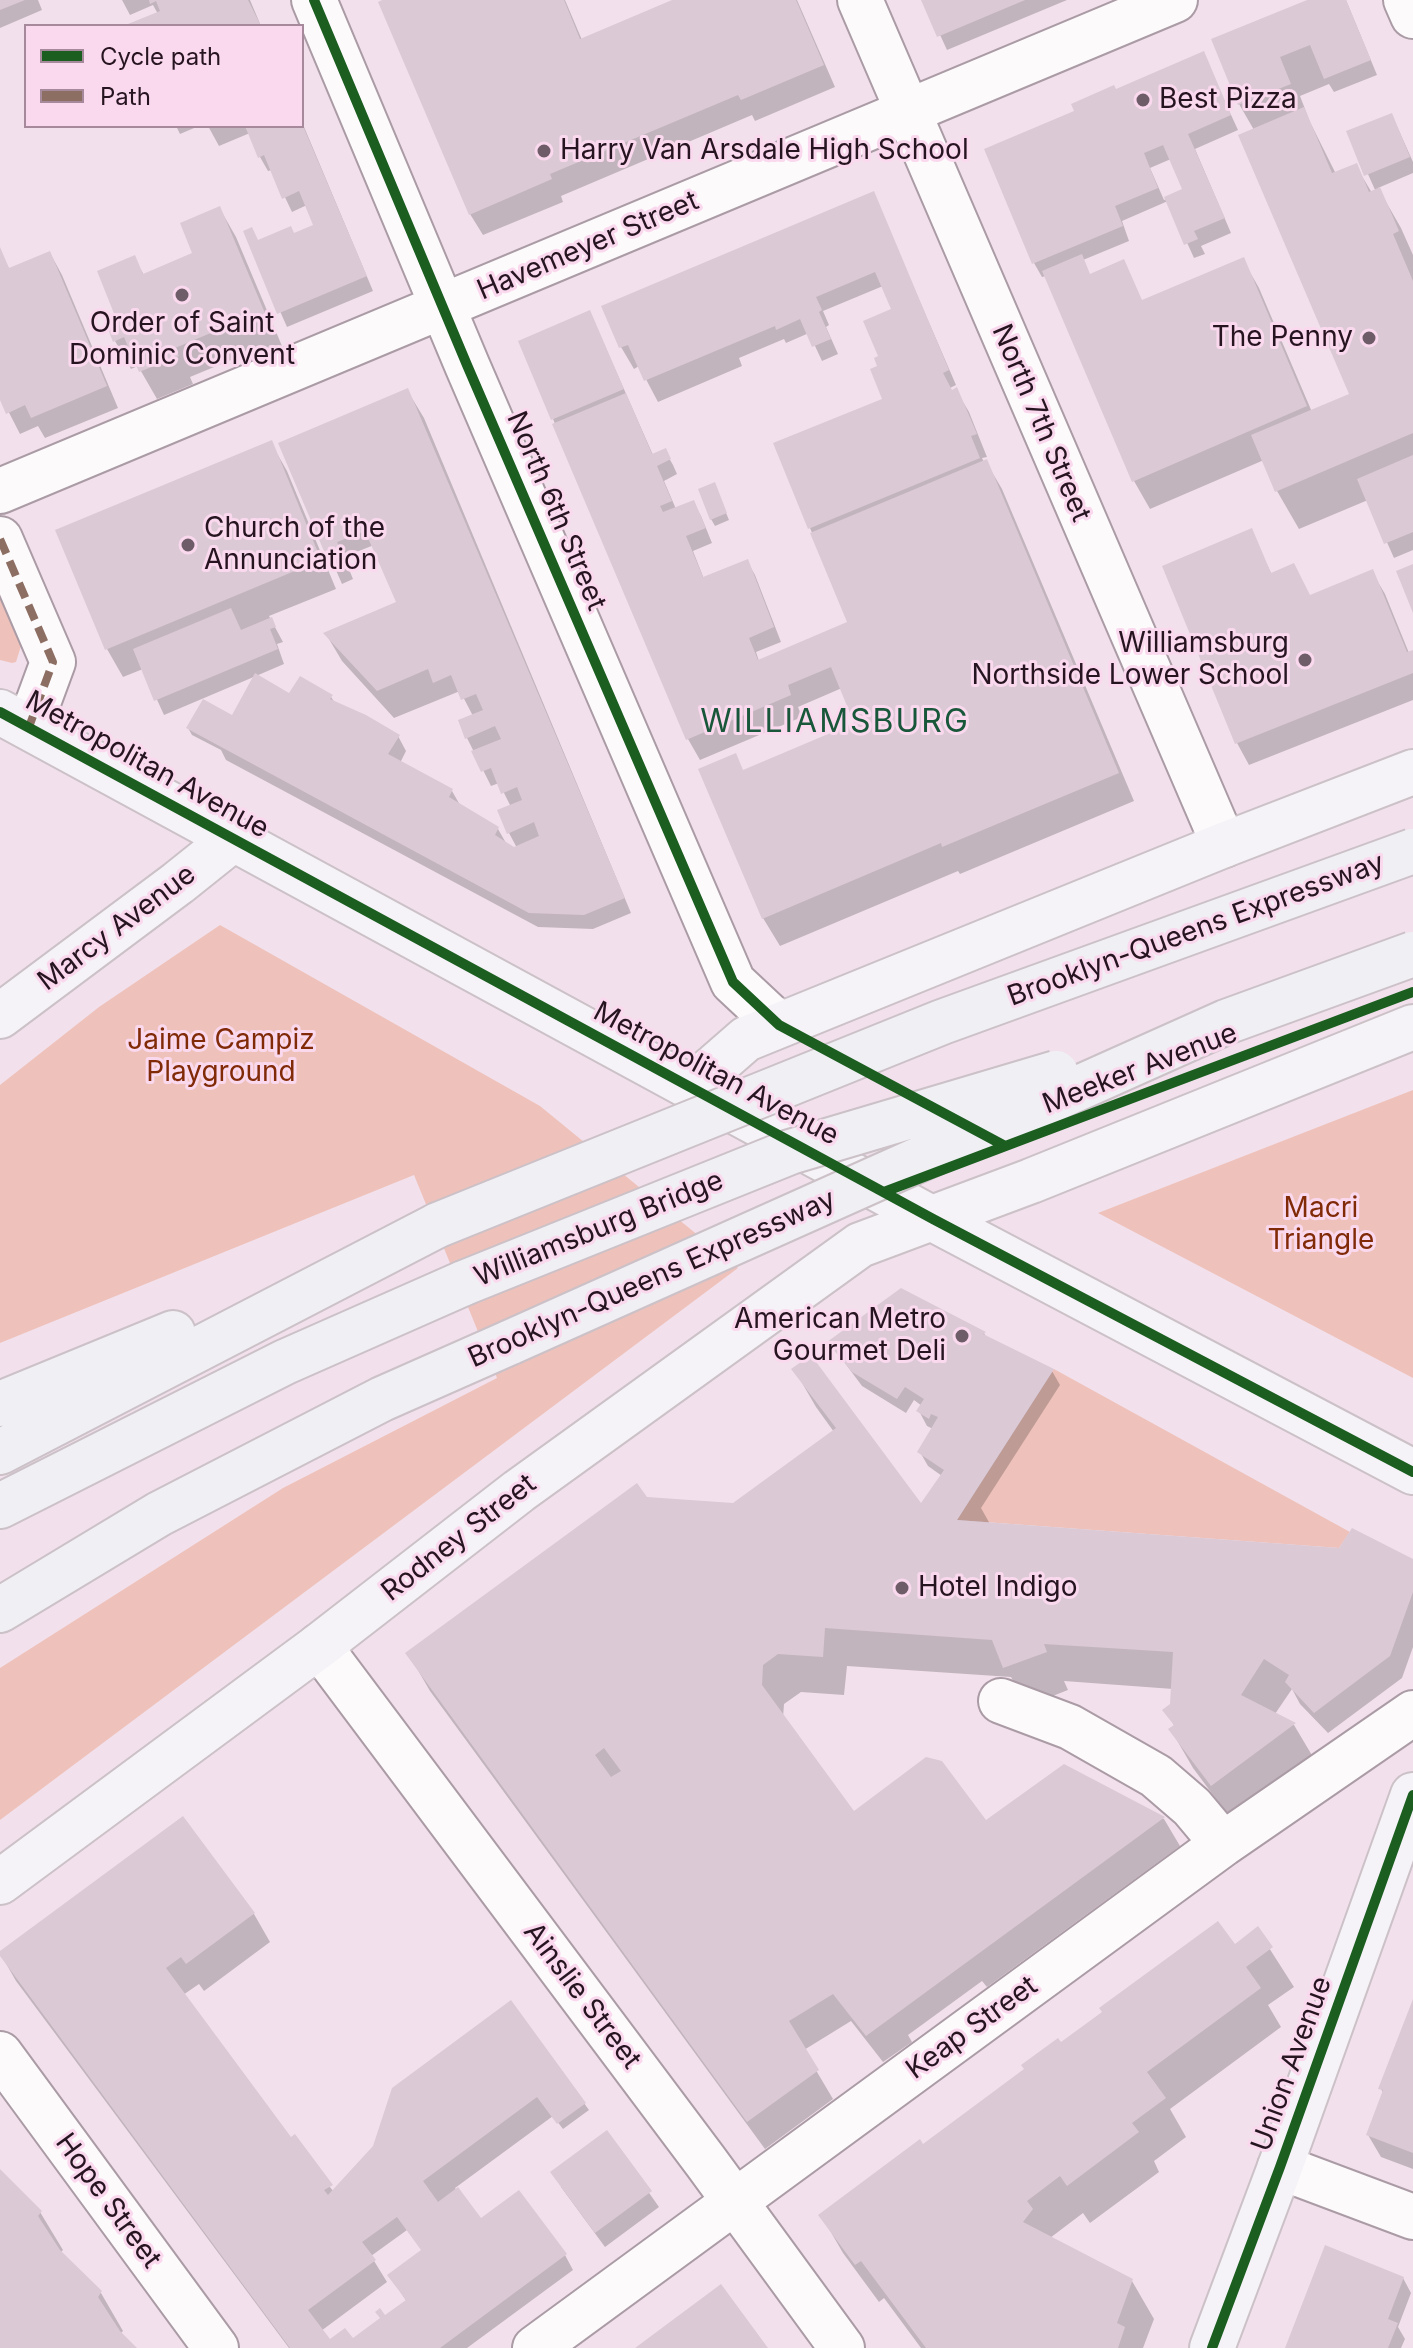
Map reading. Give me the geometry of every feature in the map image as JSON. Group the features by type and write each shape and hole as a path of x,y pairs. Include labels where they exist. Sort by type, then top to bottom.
{"highway":[{"name":"Brooklyn-Queens Expressway","path":"0,1404 942,1022 1413,851"},
{"name":"Brooklyn-Queens Expressway","path":"0,1610 159,1514 382,1399 1226,1022 1413,954"},
{"name":"Williamsburg Bridge","path":"0,1506 285,1362 464,1283 790,1152 1226,1022"},
{"path":"0,1452 438,1225"}],"main road":[{"name":"Metropolitan Avenue","path":"14,720 933,1219 1413,1472"},
{"path":"691,1087 746,1039 1224,845 1413,772"},
{"name":"Marcy Avenue","path":"0,1016 233,839"},
{"path":"933,1219 1413,1027"},
{"name":"Rodney Street","path":"0,1882 319,1646 519,1491 860,1245 933,1219"},
{"name":"Union Avenue","path":"1212,2348 1413,1795"}],"street":[{"name":"North 6th Street","path":"314,0 733,982 779,1025"},
{"name":"North 7th Street","path":"860,0 1224,845"},
{"name":"Havemeyer Street","path":"0,491 1175,0"},
{"path":"1406,0 1413,16"},
{"path":"0,539 53,662 14,720"},
{"name":"Ainslie Street","path":"319,1646 736,2201 842,2348"},
{"path":"1001,1701 1070,1727 1156,1776 1192,1807 1223,1844"},
{"name":"Keap Street","path":"535,2348 1223,1844 1413,1713"},
{"name":"Hope Street","path":"0,2054 216,2348"},
{"path":"1280,2167 1413,2217"}],"green space":[{"path":"0,593 21,646 16,662 12,663 0,660"},
{"name":"Jaime Campiz Playground","path":"220,925 540,1106 738,1268 0,1820 0,1668 283,1488 497,1378 414,1175 0,1343 0,1085 99,1007"},
{"name":"Macri Triangle","path":"1413,1090 1413,1378 1098,1213"},
{"path":"1054,1369 1350,1532 1339,1548 957,1520"}],"building":[{"path":"0,0 25,0 0,10"},
{"path":"149,0 248,0 260,24 128,24 160,11 156,1 150,4"},
{"name":"Harry Van Arsdale High School","path":"564,0 580,39 672,0 796,0 824,65 741,100 738,95 550,174 552,179 469,215 378,2"},
{"path":"921,0 1025,0 937,37"},
{"path":"1307,0 1346,0 1371,60 1324,79 1310,45 1280,57 1291,84 1238,105 1211,39"},
{"path":"1204,51 1231,115 1188,134 1225,218 1194,231 1198,239 1184,245 1164,197 1182,189 1163,145 1144,153 1158,188 1115,206 1123,226 1032,264 984,149 1074,111 1071,104 1114,85 1116,89"},
{"name":"The Penny","path":"1304,107 1332,173 1357,163 1369,192 1380,187 1399,231 1393,234 1413,281 1413,433 1275,492 1251,435 1349,394 1238,135"},
{"path":"1392,113 1410,157 1364,176 1346,131"},
{"path":"246,128 304,128 367,276 277,314 243,231 252,227 258,240 291,226 294,233 313,225 299,191 282,199 264,155 258,158"},
{"path":"874,191 949,370 943,373 952,390 957,387 977,434 971,436 980,458 808,529 773,443 882,399 870,369 877,366 874,358 878,356 863,321 891,309 875,272 816,297 831,339 812,347 800,319 776,330 775,326 644,381 628,345 619,348 601,306"},
{"name":"Order of Saint Dominic Convent","path":"220,206 267,318 229,335 225,327 175,348 179,356 139,372 124,337 113,342 105,321 115,316 97,271 135,255 143,274 192,253 180,223"},
{"path":"0,247 9,268 50,251 107,386 31,418 25,405 6,414 0,400"},
{"path":"1082,254 1090,274 1124,259 1142,300 1244,257 1307,406 1132,482 1042,271"},
{"path":"590,310 624,389 551,420 518,341"},
{"path":"408,388 625,898 584,915 529,913 186,728 203,699 232,715 255,673 289,693 300,676 333,695 330,699 400,735 388,754 453,789 449,797 499,827 495,835 514,847 539,836 534,822 507,834 497,810 522,800 517,787 501,794 491,768 481,772 471,751 501,739 495,726 465,739 458,720 483,710 476,694 461,700 451,675 433,683 428,669 377,691 323,633 396,602 365,531 337,542 347,564 332,570 278,443"},
{"path":"626,393 652,454 666,448 671,459 657,466 672,501 660,506 663,512 694,500 706,528 686,536 703,577 748,559 774,627 749,638 758,660 847,622 810,533 987,459 1119,773 942,847 941,843 762,919 698,769 736,753 743,770 854,723 831,667 788,685 791,695 686,740 552,424"},
{"name":"Church of the Annunciation","path":"272,440 321,560 105,650 55,530"},
{"path":"1413,455 1413,532 1384,544 1357,479"},
{"path":"715,482 727,513 710,520 698,489"},
{"name":"Williamsburg Northside Lower School","path":"1252,528 1271,573 1294,563 1310,595 1373,569 1407,652 1413,650 1413,673 1235,744 1162,566"},
{"path":"1413,564 1413,613 1396,571"},
{"path":"231,608 241,630 272,617 276,627 270,629 278,649 154,701 133,649"},
{"path":"901,1288 1054,1369 957,1520 1339,1548 1352,1528 1413,1559 1413,1592 1390,1656 1314,1713 1285,1682 1289,1675 1264,1659 1241,1695 1296,1723 1211,1786 1168,1729 1174,1725 1162,1710 1170,1704 1173,1652 1044,1644 1047,1652 1003,1668 992,1640 825,1628 823,1657 778,1654 763,1665 762,1685 854,1811 926,1757 942,1761 986,1820 1064,1764 1165,1817 866,2036 833,1994 789,2021 819,2070 747,2122 405,1653 637,1483 647,1497 733,1503 836,1428 791,1369 811,1355 921,1503 944,1470 917,1452 938,1417 931,1414 929,1419 916,1411 924,1399 905,1387 897,1399 852,1372 827,1342","holes":["604,1748 621,1771 611,1777 595,1755"]},
{"path":"183,1816 255,1913 186,1964 181,1957 166,1968 291,2137 295,2134 333,2185 324,2190 328,2195 373,2146 392,2088 511,2000 586,2103 557,2124 537,2097 423,2181 438,2202 458,2187 481,2218 519,2190 567,2254 440,2348 290,2348 0,1956 0,1951","holes":["397,2217 421,2250 387,2275 406,2300 385,2315 380,2308 375,2312 380,2318 353,2338 345,2328 330,2339 308,2310 376,2260 362,2242"]},
{"path":"1218,1921 1235,1944 1258,1926 1273,1947 1246,1967 1261,1988 1147,2072 1166,2098 1132,2123 1139,2132 1067,2186 1060,2176 1027,2201 1033,2209 1023,2222 1133,2279 1117,2323 1125,2327 1118,2348 926,2348 861,2261 855,2265 818,2215 920,2139 923,2144 1024,2069 1021,2065 1058,2038 1061,2042 1102,2012 1099,2008"},
{"path":"1413,1999 1413,2153 1366,2135 1383,2090 1378,2089"},
{"path":"607,2130 652,2191 595,2233 550,2172"},
{"path":"0,2169 42,2211 38,2216 60,2250 102,2291 98,2297 120,2331 137,2348 0,2348"},
{"path":"1325,2245 1404,2277 1388,2319 1398,2323 1388,2348 1285,2348"},
{"path":"721,2284 768,2348 635,2348"}],"marked path":[{"path":"0,539 53,662 29,727"}],"cycle path":[{"path":"314,0 467,365 733,982 779,1025 1005,1146"},
{"path":"0,712 933,1219 1413,1472"},
{"name":"Meeker Avenue","path":"884,1192 1413,992"},
{"path":"1212,2348 1413,1795"}],"place":[{"name":"Best Pizza","path":"1143,100"},
{"name":"Harry Van Arsdale High School","path":"544,151"},
{"name":"Order of Saint Dominic Convent","path":"182,295"},
{"name":"The Penny","path":"1369,338"},
{"name":"Church of the Annunciation","path":"188,545"},
{"name":"Williamsburg Northside Lower School","path":"1305,660"},
{"name":"American Metro Gourmet Deli","path":"962,1336"},
{"name":"Hotel Indigo","path":"902,1588"}],"district":[{"name":"WILLIAMSBURG","path":"835,722"}]}
